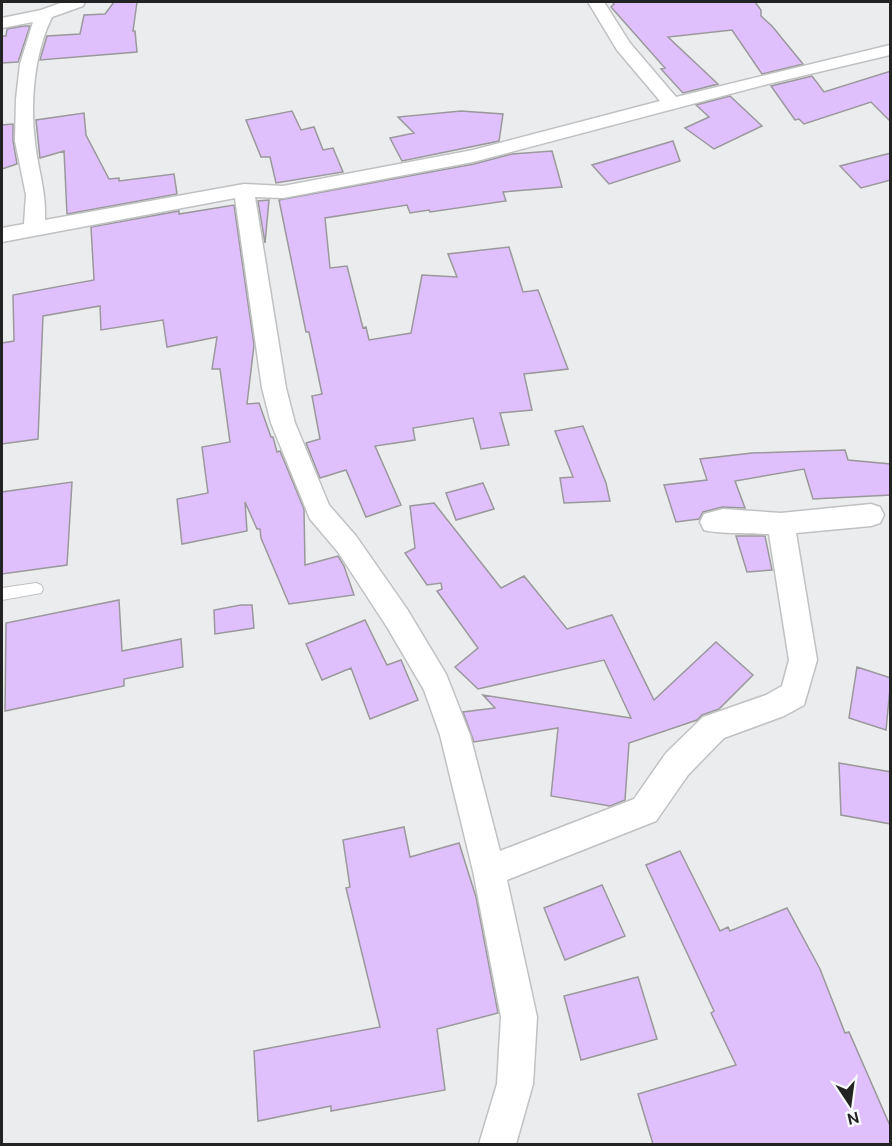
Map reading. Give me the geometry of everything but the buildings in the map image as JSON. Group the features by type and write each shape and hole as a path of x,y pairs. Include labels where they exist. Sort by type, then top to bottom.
{"street":[{"path":"2,23 45,14 76,2"},
{"path":"596,2 623,46 673,105"},
{"path":"34,230 36,195 25,141 25,99 29,64 37,30 45,14"},
{"path":"2,235 244,190 283,192 473,156 765,79 891,50"},
{"path":"244,190 274,388 283,423 319,512 347,544 397,618 436,684 455,735 489,870 519,1017 515,1084 498,1144"},
{"path":"713,522 723,520 780,524 871,515"},
{"path":"489,870 645,810 677,764 714,727 774,706 794,695 802,660 780,524"}],"lane":[{"path":"2,594 36,589"}]}
